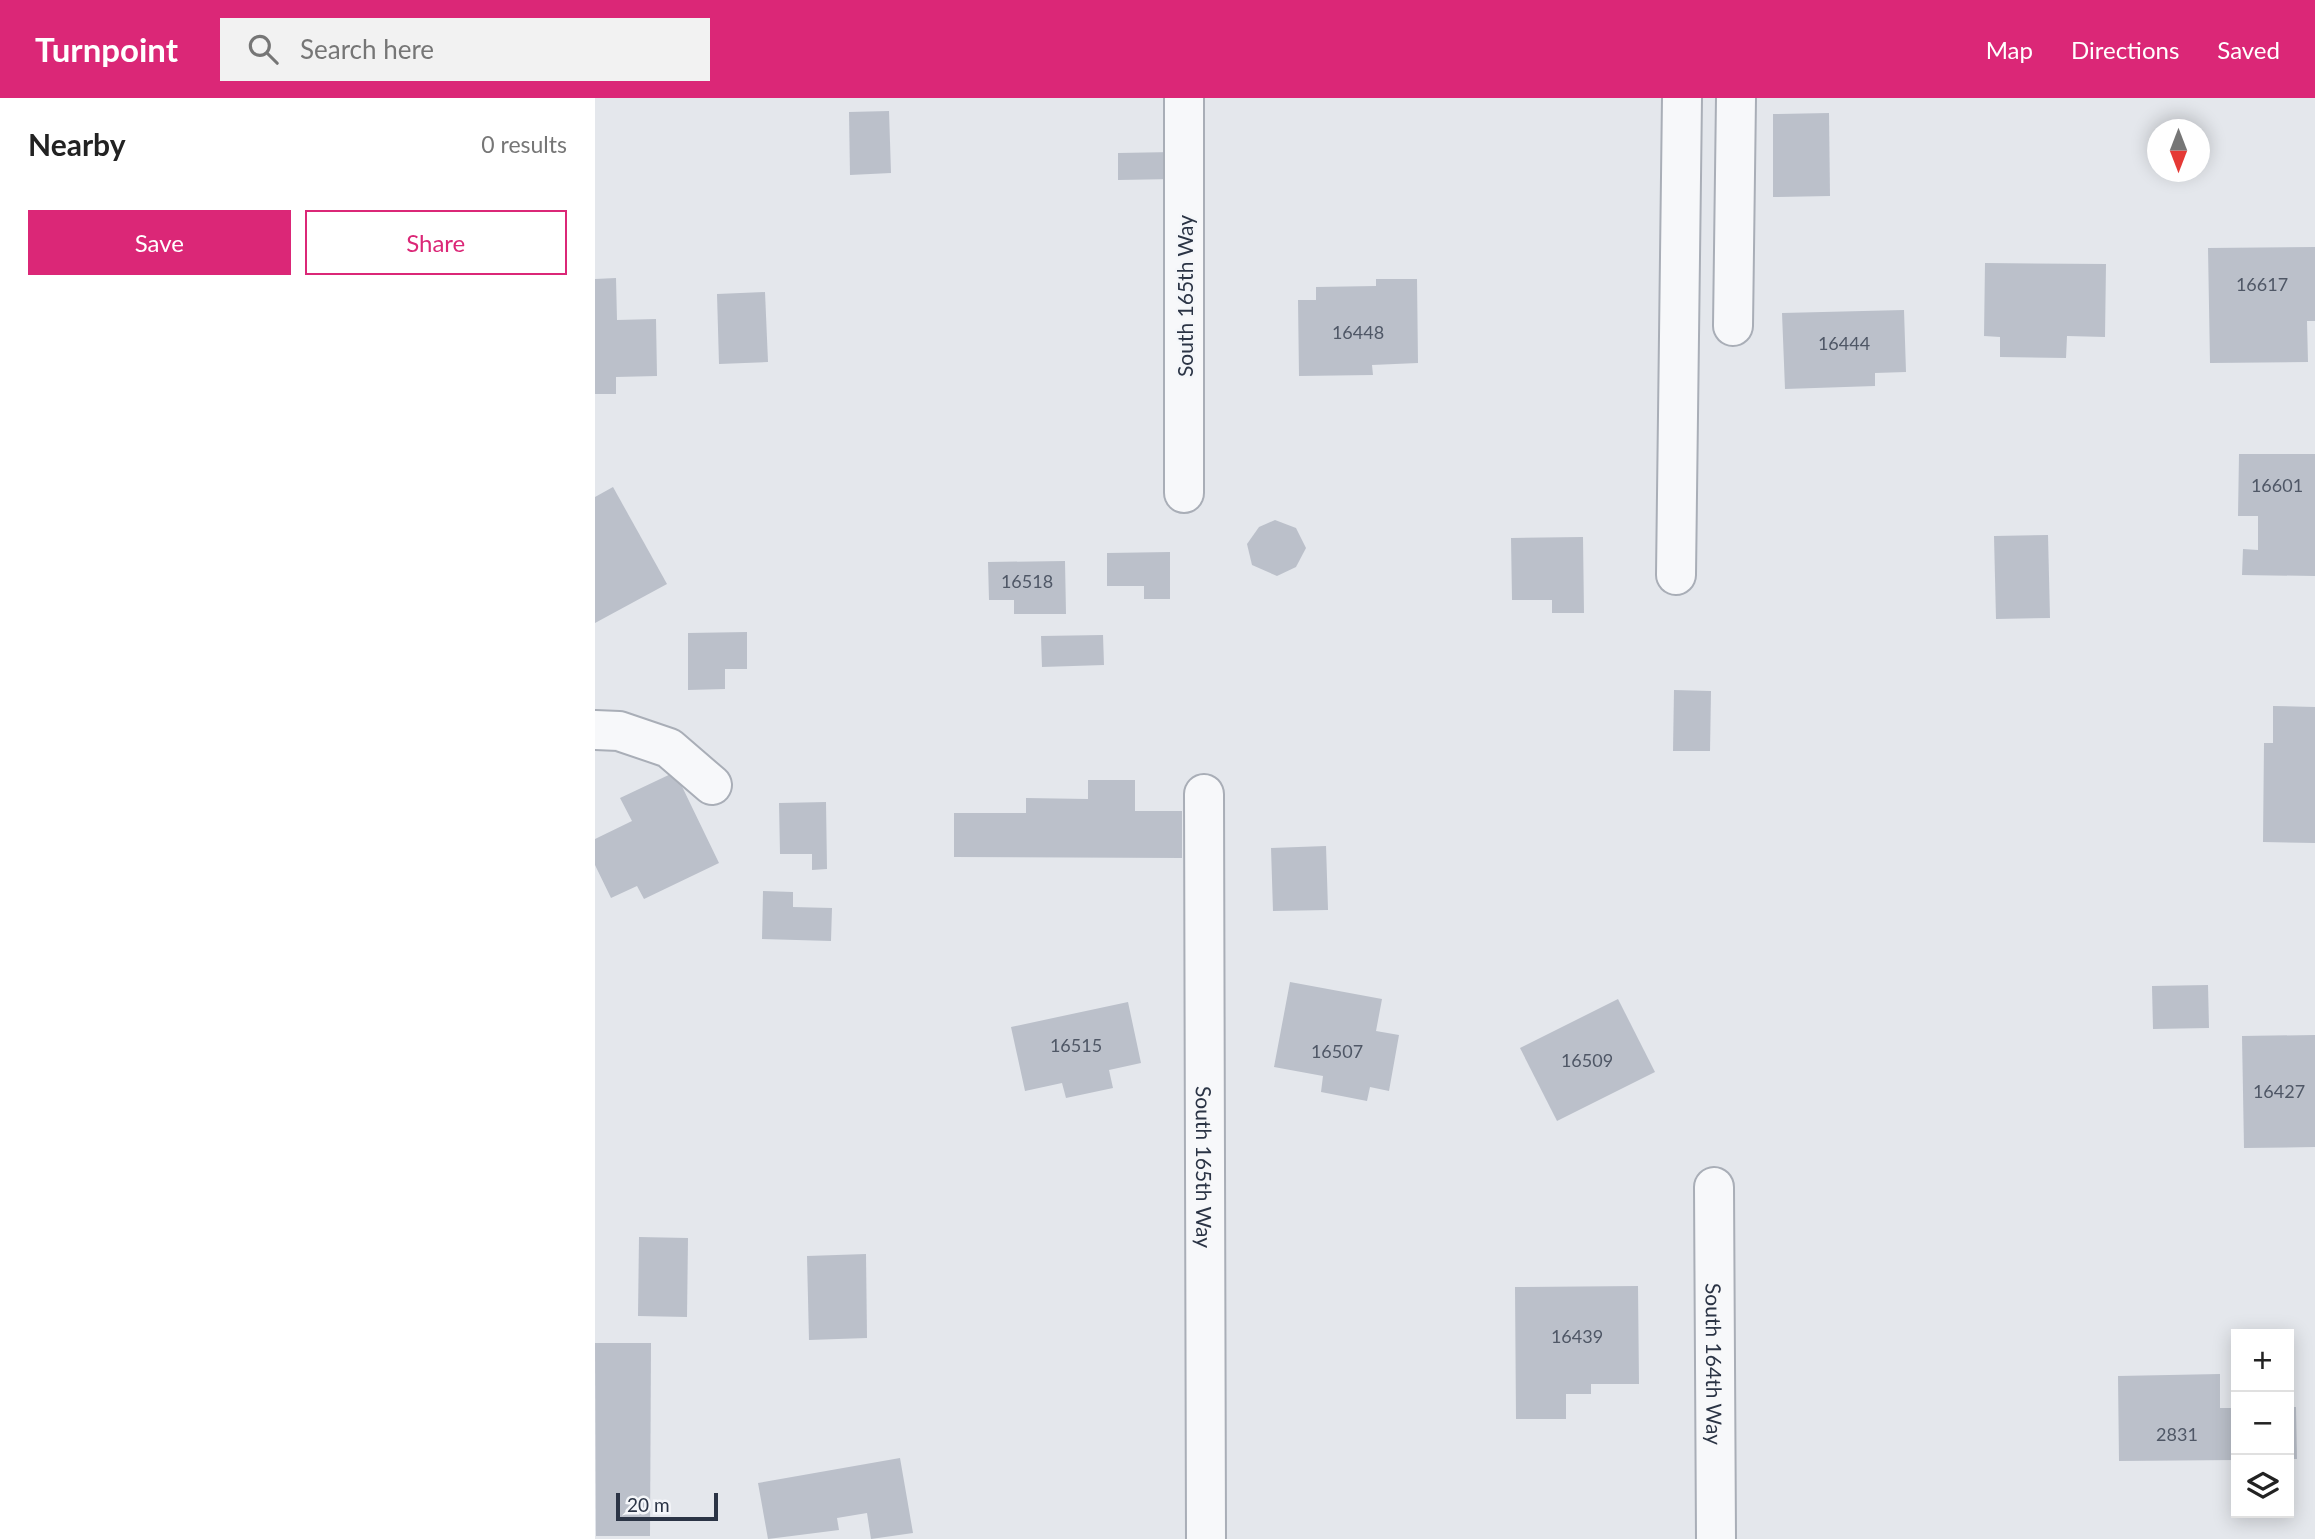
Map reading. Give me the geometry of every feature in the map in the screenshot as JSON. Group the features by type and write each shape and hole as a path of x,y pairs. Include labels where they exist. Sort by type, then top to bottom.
{"street":[{"name":"South 165th Way","path":"1184,98 1184,493"},
{"path":"1676,575 1682,98"},
{"path":"1733,326 1736,98"},
{"path":"595,730 619,731 669,748 712,785"},
{"name":"South 165th Way","path":"1204,794 1206,1539"},
{"name":"South 164th Way","path":"1714,1187 1716,1539"}],"building":[{"path":"889,111 891,173 850,175 849,112"},
{"path":"1829,113 1830,196 1773,197 1773,114"},
{"path":"1173,152 1174,179 1118,180 1118,153"},
{"path":"2315,247 2315,321 2307,321 2308,362 2210,363 2208,248"},
{"path":"1985,263 2106,264 2105,337 2067,336 2066,358 2000,357 2000,337 1984,336"},
{"path":"616,278 617,320 656,319 657,376 616,377 616,394 595,394 595,279"},
{"path":"1376,279 1417,279 1418,363 1372,365 1373,375 1299,376 1298,300 1316,300 1316,287 1376,286"},
{"path":"765,292 768,362 719,364 717,294"},
{"path":"1904,310 1906,372 1875,373 1875,386 1785,389 1782,313"},
{"path":"2239,454 2315,454 2315,576 2242,575 2243,549 2258,550 2258,516 2238,516"},
{"path":"613,487 667,584 595,623 595,497"},
{"path":"1275,520 1296,528 1306,548 1296,567 1277,576 1252,565 1247,544 1259,527"},
{"path":"2048,535 2050,618 1996,619 1994,536"},
{"path":"1583,537 1584,613 1552,613 1552,600 1512,600 1511,538"},
{"path":"1170,552 1170,599 1144,599 1144,586 1107,586 1107,553"},
{"path":"1065,561 1066,614 1014,614 1014,600 989,600 988,562"},
{"path":"747,632 747,669 725,669 725,689 688,690 688,633"},
{"path":"1103,635 1104,665 1042,667 1041,636"},
{"path":"1674,690 1711,691 1710,751 1673,751"},
{"path":"2273,706 2315,707 2315,843 2263,842 2264,743 2273,743"},
{"path":"675,772 719,863 644,899 637,886 611,898 595,865 595,839 632,821 620,798"},
{"path":"1088,780 1135,780 1135,811 1182,811 1182,858 954,857 954,813 1026,813 1026,798 1088,799"},
{"path":"826,802 827,869 812,870 812,854 780,854 779,803"},
{"path":"1326,846 1328,910 1273,911 1271,848"},
{"path":"763,891 793,892 793,907 832,908 831,941 762,939"},
{"path":"1290,982 1382,999 1376,1031 1399,1035 1389,1091 1370,1087 1367,1101 1321,1092 1323,1076 1274,1067"},
{"path":"2208,985 2209,1028 2153,1029 2152,986"},
{"path":"1618,999 1655,1072 1557,1121 1520,1048"},
{"path":"1128,1002 1141,1063 1109,1070 1113,1088 1066,1098 1062,1083 1025,1091 1011,1027"},
{"path":"2315,1035 2315,1147 2244,1148 2242,1036"},
{"path":"639,1237 688,1238 687,1317 638,1316"},
{"path":"866,1254 867,1338 809,1340 807,1256"},
{"path":"1638,1286 1639,1384 1591,1384 1591,1394 1566,1394 1566,1419 1516,1419 1515,1287"},
{"path":"595,1343 651,1343 650,1536 596,1536"},
{"path":"2220,1374 2220,1408 2231,1408 2231,1460 2119,1461 2118,1376"},
{"path":"2294,1407 2296,1407 2297,1459 2294,1459"},
{"path":"900,1458 913,1533 871,1539 867,1513 837,1518 839,1530 768,1539 758,1483"}]}
